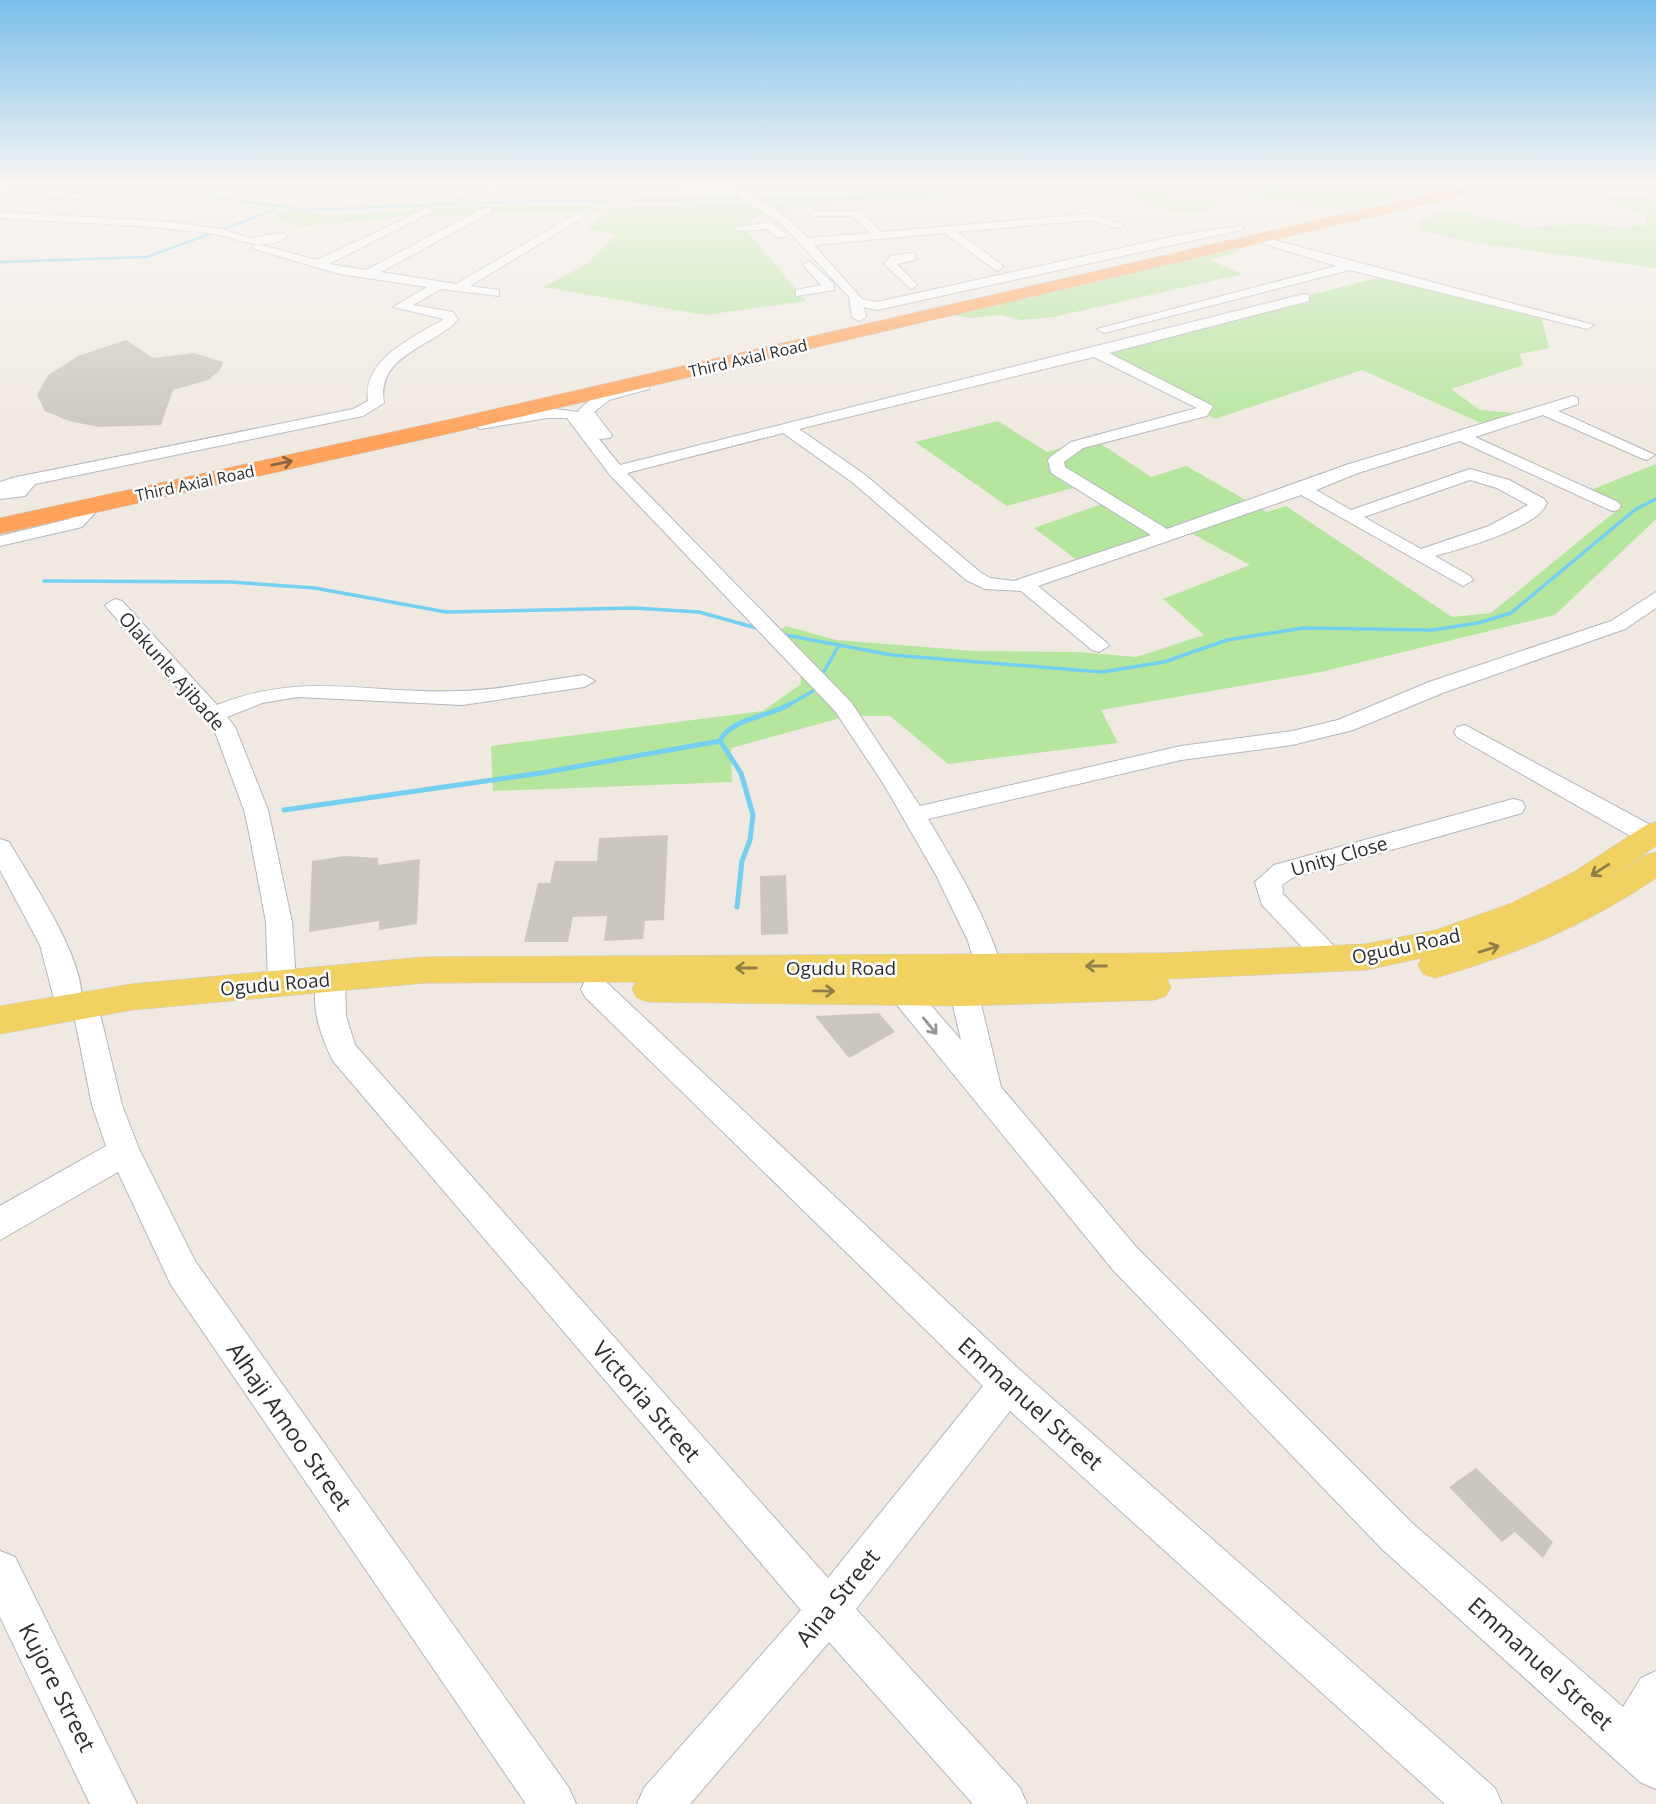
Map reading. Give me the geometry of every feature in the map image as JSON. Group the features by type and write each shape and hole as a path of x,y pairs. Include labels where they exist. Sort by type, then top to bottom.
{"highway":[{"name":"Third Axial Road","path":"8,495 45,498 857,305 1042,268"},
{"name":"Third Axial Road","path":"8,495 93,505 456,425 1133,268"}],"main road":[{"name":"Ogudu Road","path":"986,979 1168,966 1331,960 1405,950 1482,928 1586,880 1654,843"},
{"name":"Ogudu Road","path":"0,1020 78,1012 282,982 329,987 596,989 986,979 1338,982 1412,970 1494,948 1562,922 1654,843"},
{"name":"Ogudu Road","path":"0,1036 78,1012 154,1008 329,987 438,970 899,980"}],"street":[{"path":"335,268 494,293"},
{"path":"369,274 380,268"},
{"path":"457,288 491,268"},
{"path":"801,293 830,288 812,268"},
{"path":"826,268 857,305 911,285 991,268"},
{"path":"895,268 911,285"},
{"path":"1104,329 1341,268"},
{"path":"1359,268 1587,325"},
{"path":"8,495 61,475 371,408 376,403 374,384 387,366 407,346 451,320 448,315 400,307 439,285"},
{"path":"623,469 1304,298"},
{"path":"1096,352 1110,356 1205,406 1202,413 1077,445 1056,460 1057,469 1162,534"},
{"path":"623,469 586,412 598,400 668,376"},
{"path":"788,429 858,478 973,576 1000,587 1025,585 1162,534 1302,489 1352,469 1573,401"},
{"path":"1543,410 1647,455"},
{"path":"456,425 547,413 572,414 849,704 875,724 929,811 986,979"},
{"path":"1461,436 1612,506"},
{"path":"1350,516 1470,474 1503,484 1538,503 1537,507 1511,525 1471,541 1419,555"},
{"path":"1302,489 1463,580"},
{"path":"0,541 76,523 93,505"},
{"path":"1025,585 1098,646"},
{"path":"929,811 1181,753 1292,738 1345,724 1437,687 1618,625 1635,617 1656,598"},
{"name":"Olakunle Ajibade","path":"115,605 224,727 256,810 279,922 282,982"},
{"path":"215,714 257,697 298,691 462,698 584,681"},
{"path":"849,704 949,875 982,941 986,979 989,1095"},
{"path":"1465,732 1654,843"},
{"name":"Unity Close","path":"1331,960 1271,898 1268,882 1273,877 1283,871 1514,807"},
{"name":"Alhaji Amoo Street","path":"0,848 58,962 78,1012 124,1152 183,1273 553,1804"},
{"name":"Emmanuel Street","path":"899,980 989,1095 1125,1259 1397,1536 1642,1754"},
{"name":"Victoria Street","path":"329,987 331,1024 343,1052 829,1610 1004,1804"},
{"name":"Emmanuel Street","path":"596,989 650,1044 1008,1384 1479,1804"},
{"path":"0,1224 124,1152"},
{"name":"Aina Street","path":"660,1804 829,1610 1008,1384"},
{"name":"Kujore Street","path":"0,1572 114,1804"},
{"path":"1642,1754 1656,1693"}],"green space":[{"path":"579,268 778,268 806,301 705,315 543,287"},
{"path":"1155,268 1229,268 1243,274 1053,317 1021,320 1002,315 969,318 954,315"},
{"path":"1377,278 1541,316 1549,348 1520,354 1523,365 1451,389 1480,410 1527,414 1490,427 1362,370 1215,419 1098,349"},
{"path":"998,421 1047,452 1092,438 1151,477 1186,466 1267,512 1286,506 1452,617 1491,613 1622,506 1588,491 1656,464 1656,519 1555,615 1321,672 1101,710 1118,743 948,764 890,716 848,716 731,748 732,782 493,791 491,746 763,711 801,684 799,654 767,639 786,626 836,640 975,651 1079,652 1136,657 1204,635 1163,599 1250,565 1191,533 1085,566 1034,528 1102,504 1073,488 1007,506 915,442"}],"building":[{"path":"126,340 153,358 194,353 223,362 220,370 208,380 173,390 161,425 99,427 69,421 45,411 37,395 48,375 78,356"},
{"path":"668,835 664,920 645,921 643,939 604,941 607,916 573,917 568,942 524,942 538,883 550,883 555,861 597,861 599,838"},
{"path":"345,856 378,858 378,865 420,859 417,924 379,930 379,921 309,932 312,861"},
{"path":"786,875 788,934 761,935 760,876"},
{"path":"879,1013 895,1032 849,1058 815,1016"},
{"path":"1476,1468 1553,1542 1543,1558 1515,1532 1502,1542 1449,1487"}],"waterway":[{"path":"839,645 892,655 1102,672 1164,662 1227,640 1303,628 1432,630 1478,623 1511,613 1636,509 1656,499"},
{"path":"44,581 231,582 315,588 446,612 634,608 699,612 760,629"},
{"path":"780,634 839,645"},
{"path":"787,706 813,691 839,645"},
{"path":"720,741 732,727 790,704"},
{"path":"284,810 541,773 720,741"},
{"path":"720,741 741,773 753,815 750,840 742,861 737,907"}]}
